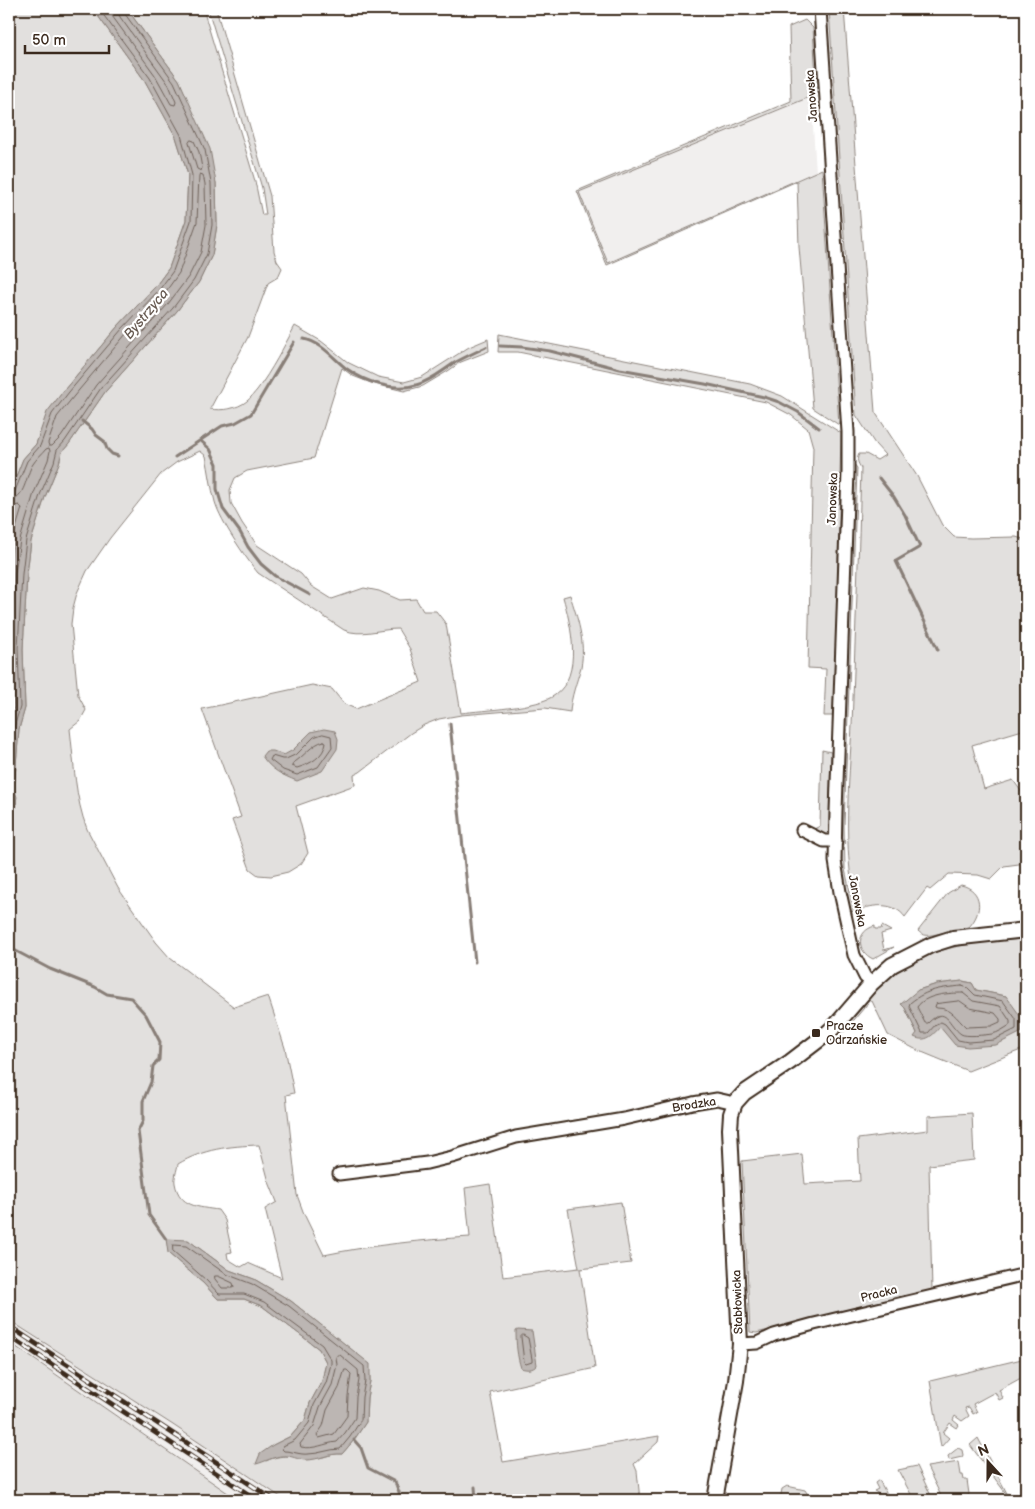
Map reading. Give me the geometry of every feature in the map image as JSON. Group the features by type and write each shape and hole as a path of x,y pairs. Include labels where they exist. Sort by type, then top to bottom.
{"street":[{"name":"Janowska","path":"820,9 848,432 836,861 840,892 854,955 865,977 872,983"},
{"path":"802,830 824,841 836,841"},
{"path":"735,1103 744,1093 824,1036 872,983 892,965 931,944 953,938 1026,930"},
{"name":"Brodzka","path":"339,1174 428,1163 516,1137 615,1121 693,1103 717,1100 735,1103"},
{"name":"Stabłowicka","path":"714,1500 736,1381 740,1344 730,1129 731,1114 735,1103"},
{"name":"Pracka","path":"740,1344 757,1343 774,1335 814,1324 1026,1274"}],"shaded area":[{"path":"9,9 93,9 145,81 176,137 188,175 186,220 169,268 155,287 118,326 65,389 48,412 36,444 23,459 9,494"},
{"path":"127,9 203,9 255,181 262,215 266,215 262,188 208,9 216,9 270,196 274,251 277,261 282,268 278,277 268,283 248,337 210,409 229,409 239,406 248,400 268,375 295,326 321,341 349,363 378,377 404,382 422,377 469,347 488,339 489,351 461,362 423,386 404,391 371,383 353,376 342,368 314,458 247,471 235,478 230,490 231,503 257,545 301,574 311,586 332,599 364,588 379,591 400,600 416,599 423,611 436,611 446,624 461,713 510,708 536,703 555,695 564,686 572,663 572,649 569,621 563,597 570,595 582,639 581,667 570,712 545,708 461,715 439,719 411,733 354,775 355,785 296,806 308,853 301,864 288,872 271,876 258,875 250,869 232,820 241,817 202,709 312,685 332,689 344,704 356,709 421,682 410,649 398,629 364,633 344,630 258,573 222,519 215,502 206,456 200,451 177,462 161,474 110,538 87,571 77,593 71,624 78,695 86,710 80,721 70,729 76,780 83,817 87,829 118,888 156,942 170,958 234,1007 268,996 285,1048 294,1093 286,1095 297,1195 324,1255 397,1243 470,1237 465,1188 490,1184 503,1277 579,1268 568,1209 621,1202 631,1263 580,1269 595,1368 490,1392 503,1462 659,1436 658,1442 634,1464 637,1471 640,1500 285,1500 173,1425 9,1320 9,900 12,881 13,814 17,797 14,789 19,729 25,708 23,649 27,574 31,541 62,452 105,392 177,311 199,282 212,255 217,225 216,183 179,80","holes":["259,1145 269,1182 277,1202 265,1209 282,1278 248,1263 241,1267 228,1259 227,1253 232,1252 225,1220 218,1210 197,1206 185,1201 177,1191 175,1183 178,1164 187,1159 217,1149","188,1240 229,1270 254,1279 291,1301 369,1364 370,1381 366,1422 342,1454 318,1458 286,1456 266,1461 273,1445 291,1436 305,1420 310,1403 322,1381 326,1362 319,1349 262,1306 244,1299 218,1299 203,1283 168,1253"]},
{"path":"829,9 844,9 875,412 917,476 942,525 954,537 1016,537 1026,540 1026,729 972,745 984,789 1013,780 1026,798 1026,863 1004,866 991,879 978,875 949,874 930,890 927,888 905,917 901,912 891,907 873,906 862,909 856,906 849,861 848,793 861,468 858,458 859,454 866,454 877,460 885,455 875,444 856,415"},
{"path":"805,20 813,28 817,94 579,192 608,263 822,169 839,425 813,408 799,247 797,181 607,265 577,191 791,101 789,27"},
{"path":"811,96 816,172 608,263 579,192"},
{"path":"499,334 750,384 782,396 841,433 833,716 824,716 826,669 808,668 813,447 808,429 791,415 766,402 518,352 498,352"},
{"path":"854,464 857,468 844,825 845,869 854,910 852,912 849,910 842,868 841,824"},
{"path":"822,750 831,752 829,835 821,837 810,831 820,826"},
{"path":"961,885 973,892 978,902 977,915 969,927 930,935 924,935 918,931 948,893"},
{"path":"875,926 875,929 881,929 882,926 891,931 881,934 884,950 894,947 873,959 863,951 860,941 864,932"},
{"path":"1026,939 1026,1048 968,1071 917,1050 888,1035 872,1001 869,1002 844,1032 842,1030 880,986 910,964 925,956 957,946","holes":["963,981 972,983 976,990 1006,996 940,1026 917,1033 905,1008 918,990 937,984"]},
{"path":"972,1113 974,1160 929,1165 932,1292 756,1333 750,1332 742,1161 802,1154 805,1184 860,1181 858,1139 928,1130 928,1116"},
{"path":"9,1320 173,1425 285,1500 238,1500 229,1495 9,1341"},
{"path":"9,1342 238,1500 9,1500"},
{"path":"1026,1358 1026,1385 1021,1378 999,1390 1003,1398 999,1400 995,1392 973,1404 977,1412 973,1414 969,1407 965,1408 969,1416 962,1421 955,1416 953,1420 959,1425 957,1428 950,1423 943,1433 949,1438 941,1447 930,1381"},
{"path":"978,1438 1010,1499 970,1445"},
{"path":"958,1448 962,1450 962,1457 949,1460 948,1456"},
{"path":"959,1462 961,1475 963,1475 964,1480 967,1480 969,1494 967,1496 969,1500 943,1500 927,1467"},
{"path":"917,1466 933,1500 914,1500 898,1470"},
{"path":"879,1480 890,1500 875,1500 879,1494 874,1491 878,1489 875,1483"},
{"path":"787,1486 805,1490 807,1493 805,1500 780,1500 782,1489"}],"water":[{"name":"Bystrzyca","path":"93,9 127,9 179,80 210,149 216,183 217,225 212,255 199,282 177,311 105,392 62,452 31,541 27,574 23,649 25,708 19,729 14,789 16,808 13,814 12,881 9,900 9,494 23,459 36,444 47,412 118,326 155,287 169,268 186,220 188,175 176,137 145,81"},
{"path":"324,729 335,731 338,739 337,749 322,771 297,781 277,772 262,756 266,751 273,751 284,755 293,750 311,732"},
{"path":"962,981 972,983 976,990 1006,996 1021,1017 1022,1032 996,1045 968,1047 955,1045 940,1027 926,1039 914,1037 917,1033 905,1008 901,1004 918,990 937,984"},
{"path":"166,1239 188,1240 229,1270 254,1279 291,1301 370,1364 366,1422 342,1454 306,1460 280,1456 256,1464 260,1454 291,1436 305,1420 310,1403 322,1381 326,1362 319,1349 262,1306 244,1299 218,1299 203,1283 168,1253"},
{"path":"516,1331 532,1331 537,1365 532,1369 521,1368 517,1345"}],"waterway":[{"path":"304,339 322,347 354,374 371,382 398,387 407,387 427,381 456,362 486,347"},
{"path":"175,457 222,426 235,423 251,414 294,342"},
{"path":"500,346 550,351 620,369 764,397 798,412 819,428"},
{"path":"82,421 104,441 107,449 112,454 118,456"},
{"path":"201,441 210,449 217,464 217,489 223,509 240,532 248,547 261,564 275,576 310,595"},
{"path":"879,478 905,515 920,547 896,561 938,650"},
{"path":"450,724 475,962"},
{"path":"9,949 107,994 131,998 146,1015 160,1042 159,1060 153,1066 151,1082 143,1101 143,1121 138,1131 149,1215 166,1239"},
{"path":"354,1440 361,1448 368,1468 395,1482 400,1500"},
{"path":"475,1487 476,1500"}],"railway":[{"path":"9,1326 274,1500"},
{"path":"9,1336 257,1500"}],"place":[{"name":"Pracze Odrzańskie","path":"816,1033"}]}
